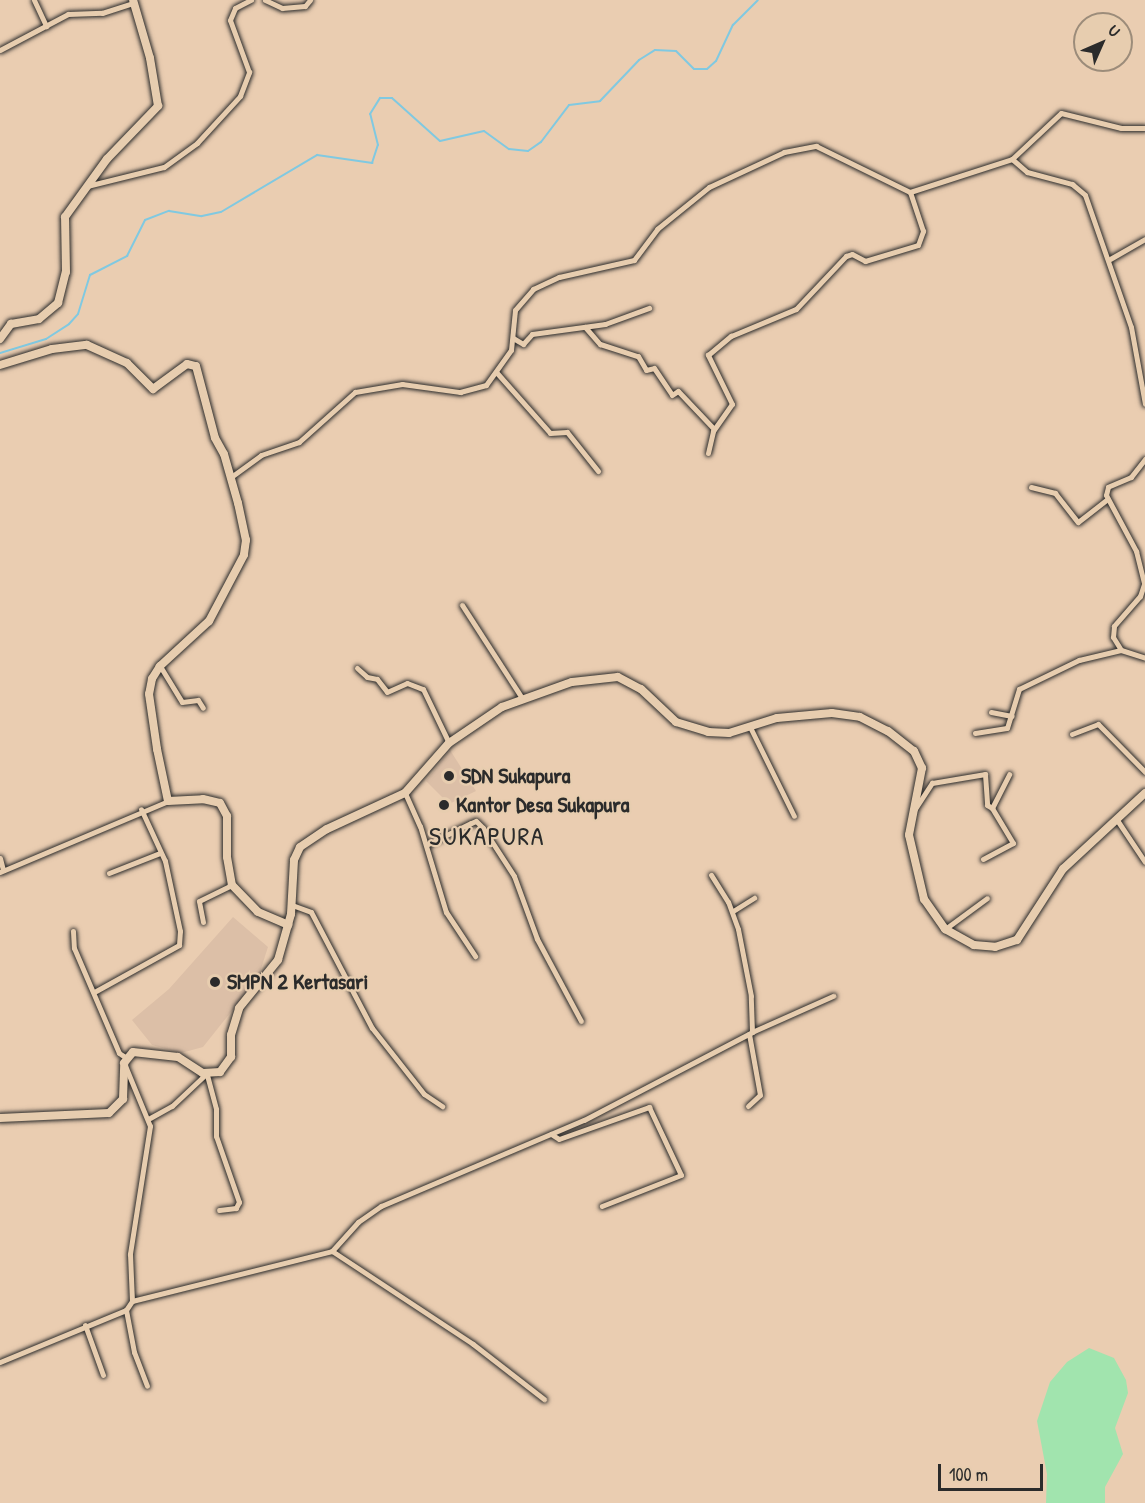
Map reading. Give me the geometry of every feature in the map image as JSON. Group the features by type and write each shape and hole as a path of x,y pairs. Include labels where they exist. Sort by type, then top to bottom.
{"main road":[{"path":"0,339 11,324 39,319 58,303 66,272 63,225 68,210 107,159 158,106 150,58 133,1"},
{"path":"0,365 61,347 87,345 127,363 153,389 194,364 215,438 231,477 246,540 244,555 209,621 160,666 149,694 168,801 203,799 220,804 227,816 227,856 232,885 258,912 288,925"},
{"path":"0,1118 109,1113 123,1099 124,1060 141,1050 172,1055 206,1074 220,1072 230,1061 236,1015 273,969 288,925 292,905 294,860 300,848 327,829 405,793 449,743 491,714 522,698 572,682 609,676 631,683 669,717 692,729 729,733 777,718 817,713 844,714 875,724 909,747 919,760 922,777 912,813 910,842 920,886 931,913 960,941 981,946 1003,946 1017,940 1063,869 1145,792"}],"street":[{"path":"34,0 46,26"},
{"path":"87,186 164,167 197,143 240,96 249,72 230,20 235,8 251,0"},
{"path":"265,0 282,8 305,6 310,0"},
{"path":"0,50 68,14 102,14 133,1"},
{"path":"231,477 261,455 299,442 355,392 402,384 470,391 486,385 497,373 513,338 515,310 533,289 559,277 634,260 657,229 709,187 784,152 816,146 910,192 1012,159 1061,113 1121,128 1145,128"},
{"path":"1012,159 1027,172 1079,188 1085,195 1110,259 1131,327 1145,404"},
{"path":"708,453 714,429 732,404 708,355 732,336 796,309 846,256 852,254 865,261 918,245 923,231 910,192"},
{"path":"1110,259 1145,239"},
{"path":"513,338 523,344 532,334 585,327 649,308"},
{"path":"585,327 600,344 639,356 646,370 654,368 672,395 678,391 714,429"},
{"path":"497,373 550,433 567,432 598,471"},
{"path":"1145,459 1131,477 1108,487 1107,499 1136,551 1144,584 1140,596 1114,626 1115,644 1121,650 1145,658"},
{"path":"1030,487 1054,493 1078,522 1107,499"},
{"path":"462,605 522,698"},
{"path":"975,733 1008,728 1019,689 1079,660 1121,650"},
{"path":"160,666 182,702 198,700 203,708"},
{"path":"357,668 367,677 376,680 387,692 407,683 423,689 449,743"},
{"path":"991,712 1012,716"},
{"path":"1072,734 1098,724 1145,772"},
{"path":"750,727 794,816"},
{"path":"912,813 932,783 985,774 987,805 992,808 1013,843 983,859"},
{"path":"992,808 1009,774"},
{"path":"405,793 426,845 446,912 475,956"},
{"path":"0,858 2,871 37,853 117,823 141,809 168,801"},
{"path":"96,992 179,945 180,931 160,853 141,809"},
{"path":"1117,820 1145,862"},
{"path":"426,845 471,823 481,825 514,876 537,939 581,1021"},
{"path":"109,873 160,853"},
{"path":"711,875 733,911 751,996 751,1033 760,1095 748,1106"},
{"path":"203,922 199,901 232,885"},
{"path":"733,911 754,898"},
{"path":"945,929 987,898"},
{"path":"292,905 311,912 372,1028 424,1094 442,1106"},
{"path":"73,931 74,948 96,992 119,1053 150,1118 130,1254 132,1302"},
{"path":"0,1362 126,1310 132,1302 332,1251 358,1222 381,1206 470,1165 551,1134 751,1033 833,996"},
{"path":"150,1118 172,1106 206,1074 216,1109 216,1136 239,1202 236,1208 219,1210"},
{"path":"551,1134 559,1139 650,1107 681,1175 602,1206"},
{"path":"332,1251 473,1344 544,1399"},
{"path":"126,1310 134,1352 147,1386"},
{"path":"85,1325 103,1375"}],"shaded area":[{"name":"SDN Sukapura","path":"450,750 476,791 449,804 426,781"},
{"name":"SMPN 2 Kertasari","path":"233,917 268,947 258,978 203,1047 181,1053 152,1045 132,1020 169,989"}],"green space":[{"path":"1089,1348 1114,1358 1126,1380 1128,1393 1115,1428 1123,1454 1105,1487 1105,1503 1046,1503 1047,1474 1037,1421 1050,1382 1067,1362"}],"waterway":[{"path":"0,353 46,339 69,324 78,314 90,275 127,256 145,220 169,211 202,216 221,212 317,155 372,163 378,145 370,114 380,98 392,98 440,141 484,131 509,149 528,151 541,142 569,105 600,101 639,60 655,50 676,51 694,69 707,69 716,61 733,25 758,0"}],"place":[{"name":"SDN Sukapura","path":"449,776"},
{"name":"Kantor Desa Sukapura","path":"444,805"},
{"name":"SMPN 2 Kertasari","path":"215,982"}],"district":[{"name":"SUKAPURA","path":"487,836"}]}
